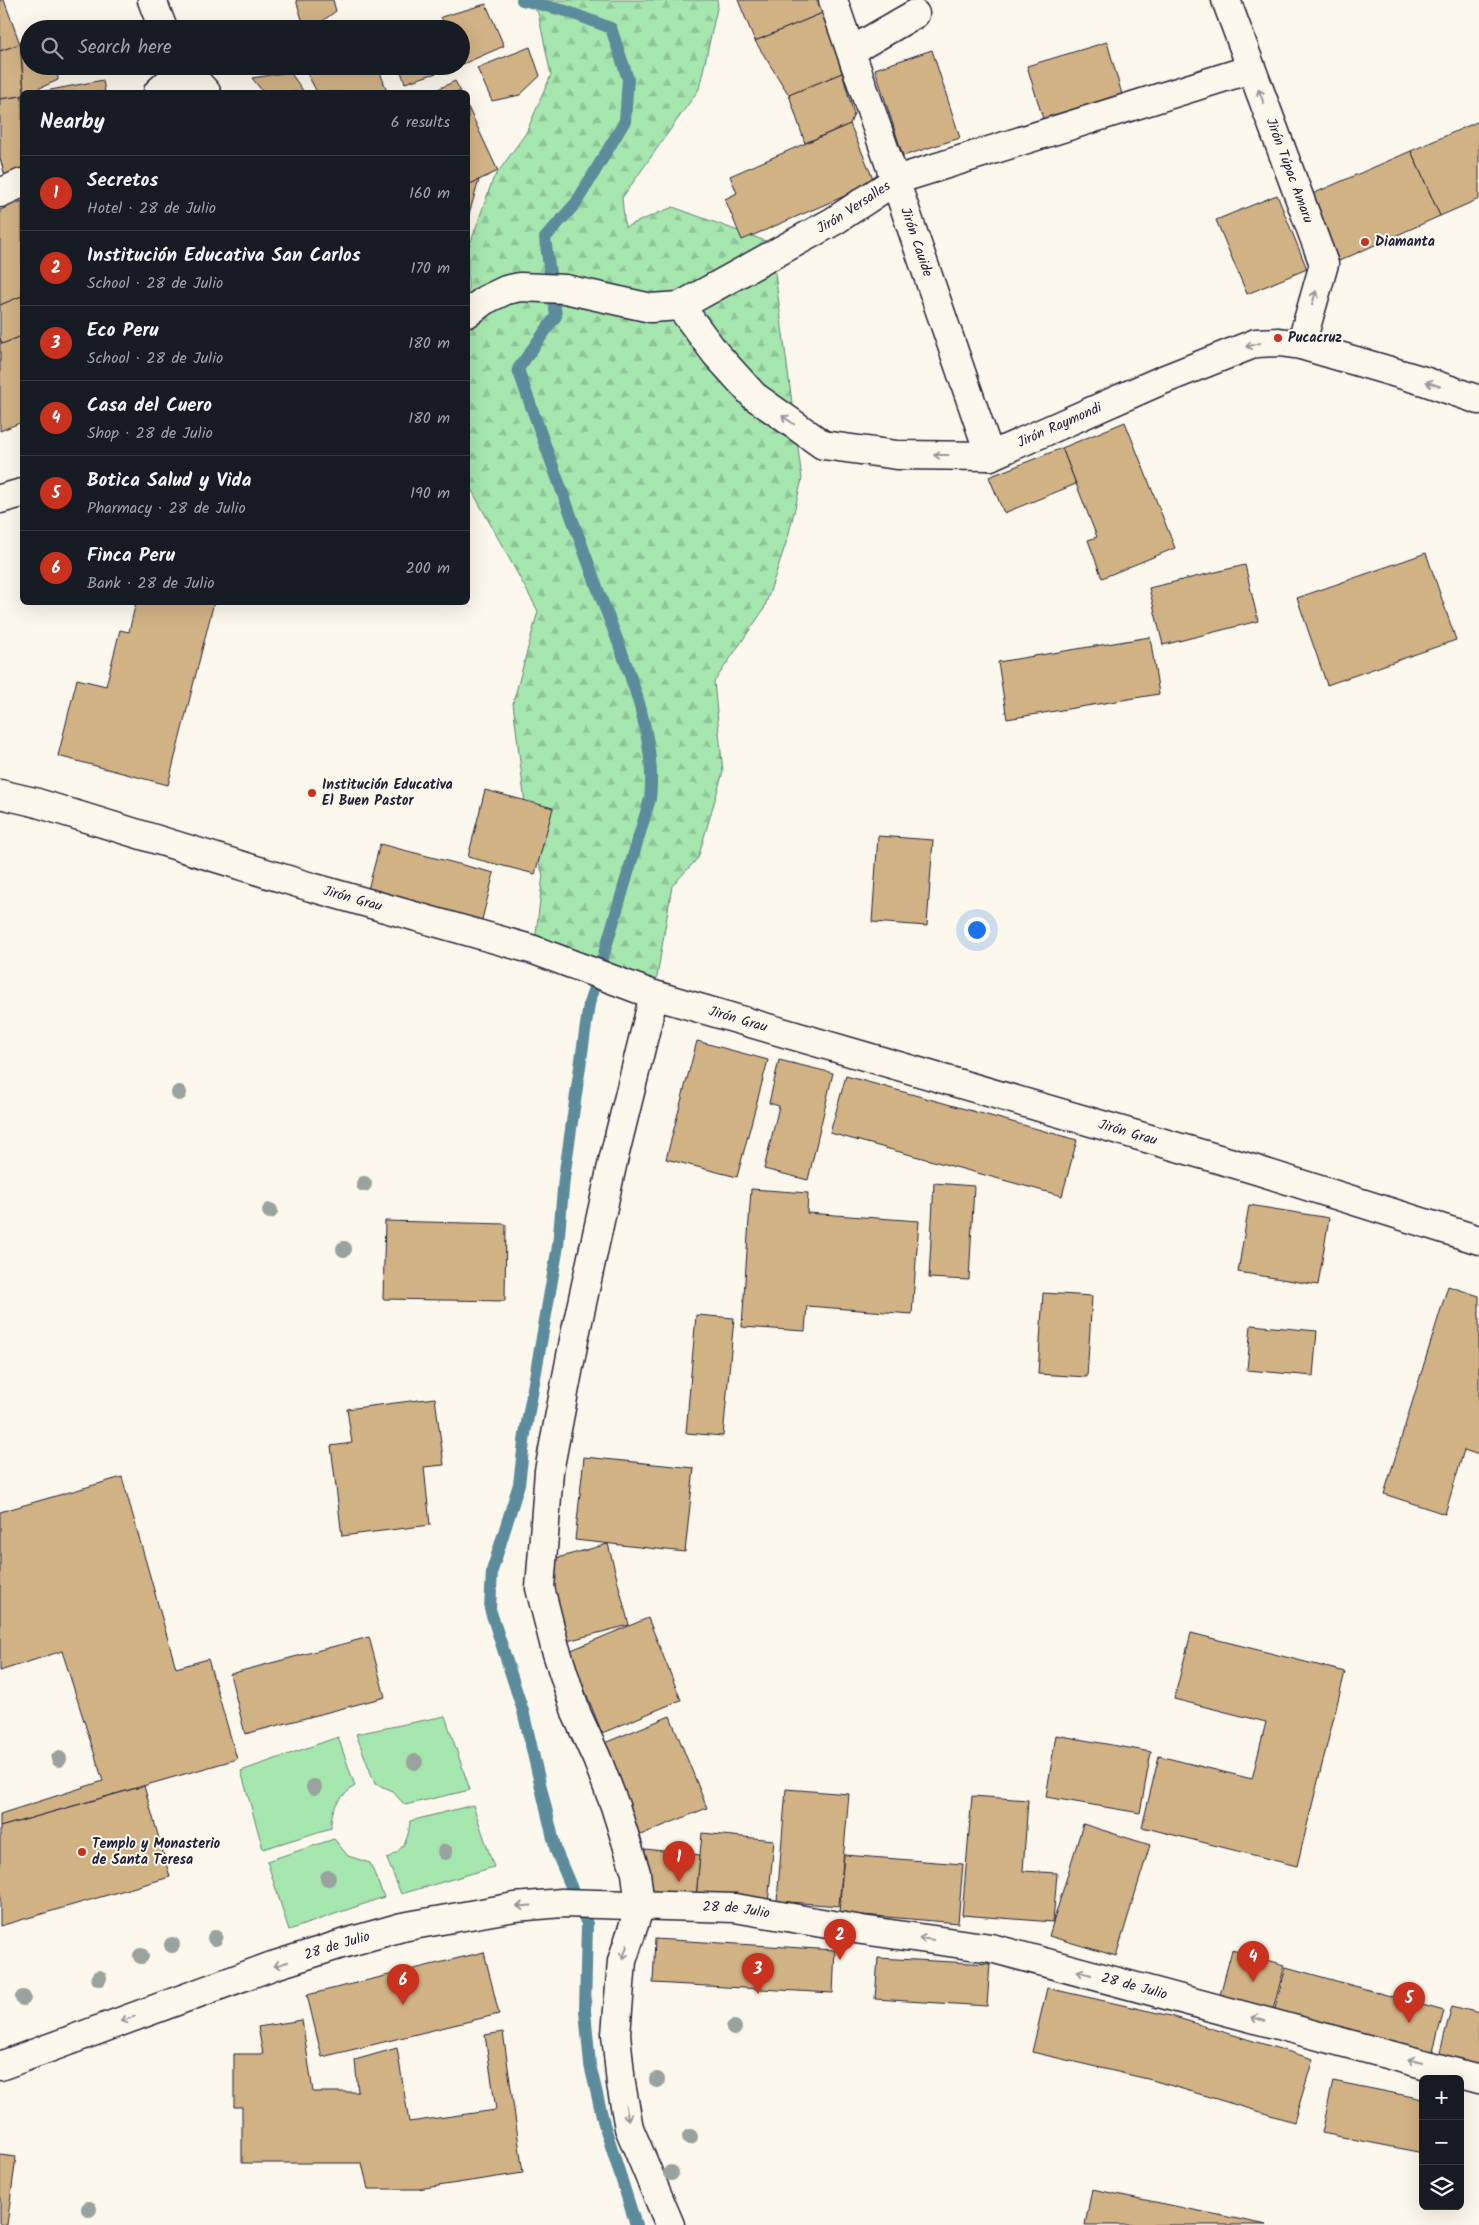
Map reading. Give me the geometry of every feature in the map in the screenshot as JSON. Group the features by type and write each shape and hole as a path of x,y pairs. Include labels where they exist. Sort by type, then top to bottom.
{"street":[{"path":"152,0 160,20"},
{"name":"Jirón Cauide","path":"833,0 990,456"},
{"name":"Jirón Túpac Amaru","path":"1226,0 1324,264 1301,345"},
{"path":"851,50 915,14"},
{"name":"Jirón Versalles","path":"470,311 485,300 506,290 520,287 565,289 651,308 680,306 834,221 896,180 1251,69"},
{"path":"160,90 175,75"},
{"path":"189,75 204,90"},
{"path":"0,193 20,185"},
{"name":"Jirón Raymondi","path":"680,306 716,354 754,396 823,445 897,455 990,456 1160,381 1256,343 1279,342 1301,345 1424,381 1479,400"},
{"path":"0,499 20,494"},
{"name":"Jirón Grau","path":"0,794 34,802 311,887 534,950 654,995 1253,1169 1479,1240"},
{"path":"654,995 575,1335 549,1471 540,1588 555,1647 577,1715 597,1759 615,1806 636,1873 635,1906 622,1961 616,2034 629,2128 670,2225"},
{"name":"28 de Julio","path":"0,2066 272,1966 402,1927 515,1907 572,1904 735,1908 862,1930 991,1948 1479,2079"}],"green space":[{"path":"526,0 717,0 718,4 699,89 622,198 625,227 673,207 771,243 802,479 788,537 764,609 714,682 723,772 698,858 672,886 654,995 534,950 543,875 528,829 513,703 538,611 470,487 470,244 493,179 526,133 551,75 538,13"},
{"path":"445,1716 470,1790 405,1805 391,1790 375,1784 356,1734"},
{"path":"338,1737 355,1786 345,1794 334,1808 331,1828 263,1849 241,1771"},
{"path":"473,1805 494,1867 401,1894 387,1859 401,1848 407,1839 410,1821"},
{"path":"334,1839 348,1856 370,1863 384,1897 289,1930 267,1861"}],"building":[{"path":"0,0 4,0 20,44 0,51"},
{"path":"296,0 333,0 336,11 324,20 302,20"},
{"path":"738,0 819,0 825,12 755,41"},
{"path":"486,4 504,46 470,61 470,20 442,20 441,17"},
{"path":"825,12 842,73 789,95 755,41"},
{"path":"1107,42 1123,98 1044,122 1027,66"},
{"path":"20,44 20,75 23,75 24,90 20,90 20,96 0,99 0,51"},
{"path":"530,47 540,76 520,95 492,101 477,68"},
{"path":"932,50 960,138 903,156 875,69"},
{"path":"842,73 854,114 850,124 805,143 789,95"},
{"path":"23,75 58,75 58,80 36,90 24,90"},
{"path":"271,75 292,75 303,90 261,90 252,78"},
{"path":"308,75 381,75 386,90 316,90"},
{"path":"402,75 430,75 405,83"},
{"path":"103,80 105,90 50,90"},
{"path":"455,81 460,90 436,90"},
{"path":"20,96 20,175 6,180 0,158 0,99"},
{"path":"470,111 498,171 470,184"},
{"path":"1479,121 1479,199 1440,216 1411,151"},
{"path":"850,124 875,183 742,240 725,199 737,193 730,176"},
{"path":"1411,151 1440,216 1339,261 1310,195"},
{"path":"479,180 470,210 470,184"},
{"path":"1277,195 1307,269 1247,294 1216,220"},
{"path":"20,202 20,297 0,305 0,210"},
{"path":"20,297 20,337 2,344 0,338 0,305"},
{"path":"20,337 20,423 0,431 0,338 2,344"},
{"path":"1125,422 1175,548 1102,578 1088,540 1097,537 1062,448"},
{"path":"1062,448 1076,484 1004,513 989,477"},
{"path":"1426,553 1456,640 1327,685 1297,598"},
{"path":"1245,565 1258,621 1163,645 1149,588"},
{"path":"135,605 213,605 168,785 58,756 77,679 106,686 120,630 129,632"},
{"path":"1150,637 1159,694 1007,719 998,662"},
{"path":"485,790 553,808 535,874 468,857"},
{"path":"878,836 933,840 927,926 872,922"},
{"path":"380,844 494,873 480,927 366,897"},
{"path":"697,1041 768,1060 737,1177 666,1159"},
{"path":"779,1060 833,1073 808,1180 764,1169 779,1106 769,1103"},
{"path":"846,1076 1077,1140 1062,1196 830,1133"},
{"path":"934,1183 974,1186 969,1280 929,1278"},
{"path":"751,1189 808,1193 807,1213 919,1221 912,1314 807,1306 805,1331 742,1327"},
{"path":"1249,1205 1329,1218 1318,1285 1238,1272"},
{"path":"385,1221 506,1224 505,1301 383,1299"},
{"path":"1448,1286 1479,1296 1479,1455 1464,1450 1445,1514 1384,1494"},
{"path":"1043,1293 1092,1296 1087,1377 1038,1374"},
{"path":"696,1315 734,1318 723,1436 686,1433"},
{"path":"1251,1325 1317,1331 1313,1376 1247,1370"},
{"path":"435,1398 444,1465 424,1467 430,1525 342,1536 331,1446 352,1443 347,1409"},
{"path":"584,1457 694,1468 685,1552 575,1540"},
{"path":"122,1477 176,1668 208,1659 237,1759 0,1827 0,1814 103,1781 62,1651 0,1671 0,1512"},
{"path":"608,1544 629,1625 567,1641 546,1561"},
{"path":"648,1618 681,1700 602,1733 569,1651"},
{"path":"1191,1633 1345,1672 1297,1866 1142,1827 1159,1756 1252,1779 1266,1722 1174,1699"},
{"path":"369,1637 385,1697 245,1734 230,1674"},
{"path":"670,1716 707,1808 638,1836 602,1744"},
{"path":"1056,1735 1151,1752 1140,1813 1046,1797"},
{"name":"Templo y Monasterio de Santa Teresa","path":"144,1786 170,1877 0,1926 0,1827"},
{"path":"786,1789 849,1794 839,1906 777,1901"},
{"path":"972,1796 1028,1800 1023,1871 1057,1873 1053,1922 962,1915"},
{"path":"1083,1824 1150,1845 1116,1956 1049,1936"},
{"path":"702,1833 774,1840 768,1904 696,1897"},
{"path":"645,1849 700,1855 696,1897 640,1891"},
{"path":"844,1855 963,1864 958,1923 839,1913"},
{"path":"655,1939 835,1950 833,1993 653,1983"},
{"path":"1232,1950 1285,1965 1272,2013 1219,1999"},
{"path":"484,1952 499,2014 322,2057 307,1995"},
{"path":"878,1958 990,1964 987,2006 875,1999"},
{"path":"1286,1967 1444,2011 1430,2061 1273,2016"},
{"path":"1047,1988 1171,2016 1313,2059 1294,2122 1152,2080 1032,2052"},
{"path":"1452,2006 1479,2013 1479,2075 1437,2063"},
{"path":"302,2020 313,2092 358,2092 355,2060 397,2048 409,2122 496,2110 485,2035 503,2032 523,2173 418,2189 368,2189 362,2163 242,2163 242,2107 234,2107 234,2054 263,2054 258,2027"},
{"path":"1333,2081 1419,2098 1419,2152 1322,2133"},
{"path":"0,2155 16,2157 7,2225 0,2225"},
{"path":"1092,2189 1267,2225 1085,2225"}],"waterway":[{"path":"522,0 566,11 611,28 628,79 625,121 576,203 545,238 556,316 518,369 636,692 643,719 651,773 650,799 589,1004 564,1178 558,1246 525,1434 519,1484 492,1571 490,1609 523,1711 556,1851 587,1924 585,2011 590,2065 604,2124 636,2225"}],"place":[{"name":"Diamanta","path":"1365,242"},
{"name":"Pucacruz","path":"1278,338"},
{"name":"Institución Educativa El Buen Pastor","path":"312,793"},
{"name":"Templo y Monasterio de Santa Teresa","path":"82,1852"},
{"name":"Secretos","path":"679,1882"},
{"name":"Institución Educativa San Carlos","path":"840,1960"},
{"name":"Casa del Cuero","path":"1253,1982"},
{"name":"Eco Peru","path":"758,1994"},
{"name":"Finca Peru","path":"403,2005"},
{"name":"Botica Salud y Vida","path":"1409,2023"}]}
